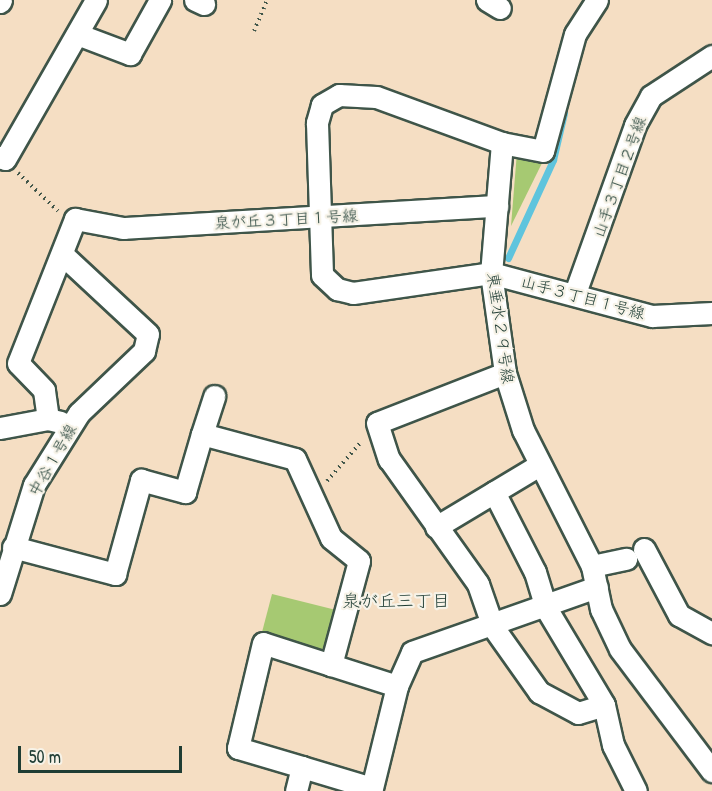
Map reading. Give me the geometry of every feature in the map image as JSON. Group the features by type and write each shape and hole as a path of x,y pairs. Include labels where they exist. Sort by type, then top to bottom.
{"street":[{"path":"3,158 96,0"},
{"path":"77,34 130,54 160,0"},
{"path":"491,273 353,293 337,289 322,275 317,123 322,105 339,95 376,97 502,143 543,151 575,34 597,0"},
{"name":"山手３丁目２号線","path":"575,293 635,125 651,96 712,56"},
{"name":"東垂水２９号線","path":"502,143 491,273 505,373 539,465 595,576 620,649 712,771"},
{"name":"泉が丘３丁目１号線","path":"75,219 123,228 497,206"},
{"path":"48,419 45,390 18,363 63,255 75,219"},
{"name":"中谷１号線","path":"0,594 34,485 72,425 144,351 148,333 63,255"},
{"name":"山手３丁目１号線","path":"491,273 575,293 652,316 712,313"},
{"path":"505,373 377,423 389,459 478,584 493,627 539,692 555,706 578,713 603,705"},
{"path":"13,547 115,574 141,480 185,492 214,396"},
{"path":"0,428 48,419 72,425"},
{"path":"202,434 296,459 331,538 359,561 331,665"},
{"path":"436,527 539,465"},
{"path":"494,492 535,572 546,608 603,705 613,745 636,791"},
{"path":"397,686 263,643 238,748 376,790 397,686 412,652 546,608 595,576 635,554 679,615 712,633"},
{"path":"296,791 302,767"}],"path":[{"path":"254,31 267,0"},
{"path":"3,158 56,211 75,219"},
{"path":"312,498 377,423"}],"green space":[{"path":"517,152 544,159 511,226"},
{"path":"272,594 336,610 326,647 314,653 261,636"}],"waterway":[{"path":"508,258 553,160 564,113"}],"district":[{"name":"泉が丘三丁目","path":"396,601"}]}
